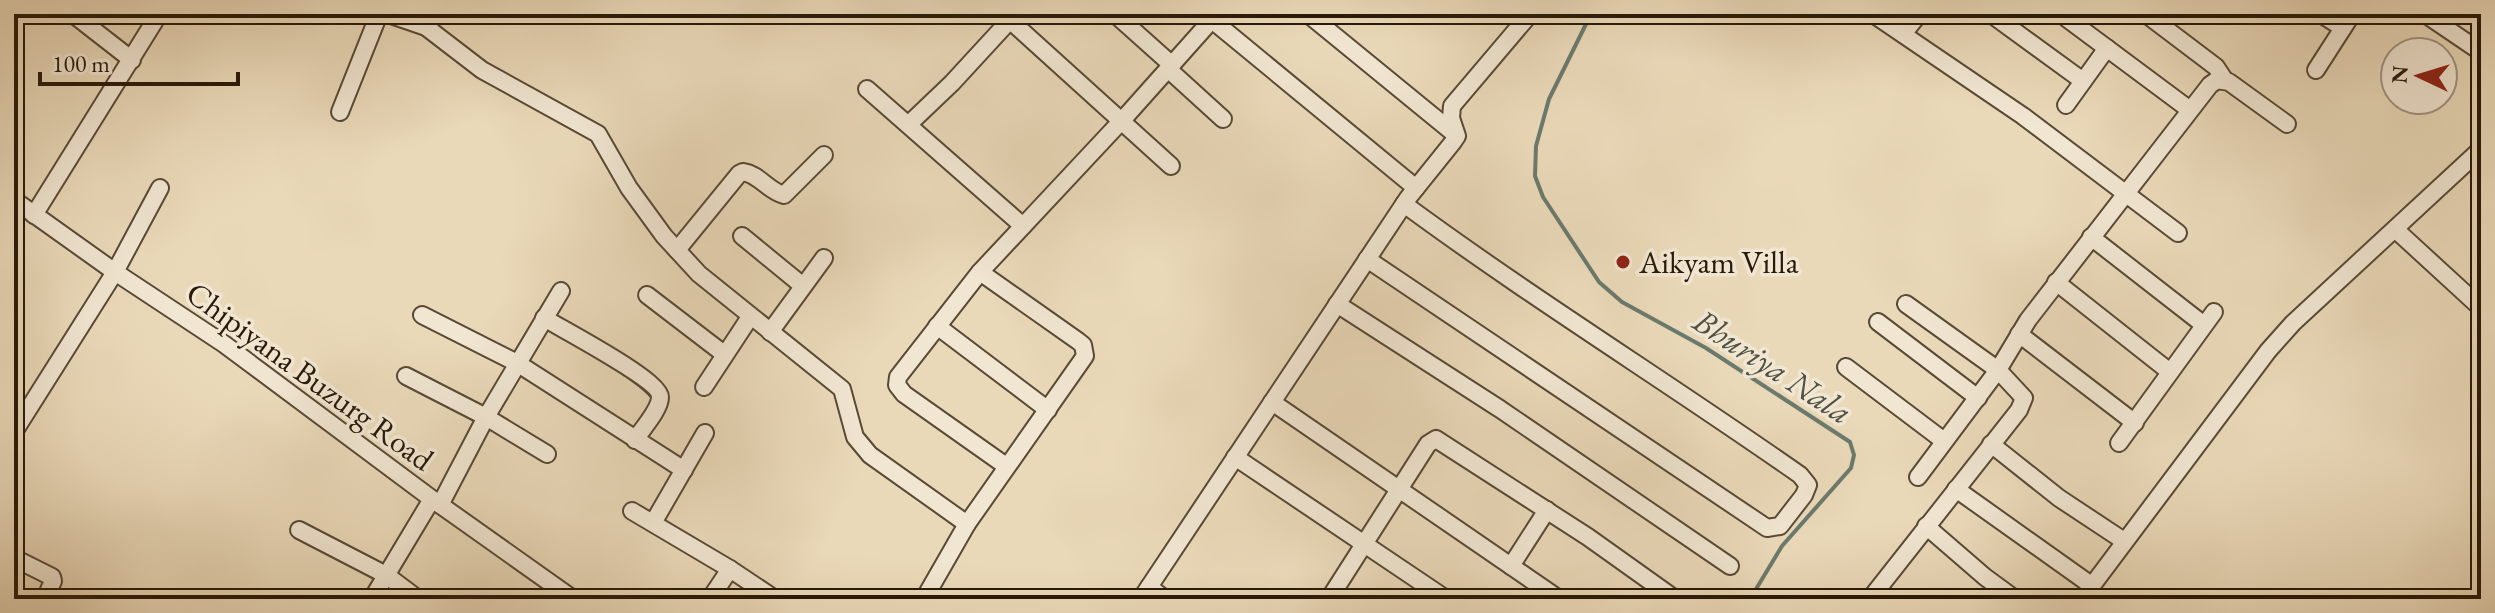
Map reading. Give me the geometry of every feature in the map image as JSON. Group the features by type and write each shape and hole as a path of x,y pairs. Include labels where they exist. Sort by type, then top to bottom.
{"street":[{"path":"73,14 132,60"},
{"path":"34,215 159,14"},
{"path":"340,112 379,14"},
{"path":"388,14 431,20 465,60 598,134 629,188 699,274 842,389 855,437 870,455 967,524"},
{"path":"1115,14 1223,119"},
{"path":"1308,14 1457,136"},
{"path":"1457,136 1451,118 1452,106 1530,14"},
{"path":"1873,14 2023,116 2178,233"},
{"path":"1903,34 1919,14"},
{"path":"1991,14 2083,81"},
{"path":"2061,14 2190,110"},
{"path":"2146,14 2216,67 2224,79 2287,124"},
{"path":"2316,70 2348,21 2321,14"},
{"path":"2425,14 2481,52"},
{"path":"909,124 952,83 1006,17 1171,166"},
{"path":"1006,466 904,394 897,385 898,377 980,272 1122,122 1214,17 1416,188"},
{"path":"2066,105 2107,48"},
{"path":"1918,477 1998,370 2056,282 2210,85 2224,79"},
{"path":"867,89 1023,226"},
{"path":"1165,599 1145,593 1404,204 1457,136"},
{"path":"1956,489 2086,592 2268,351 2293,323 2481,149"},
{"path":"677,250 739,174 752,174 774,192 784,195 824,155"},
{"path":"14,432 115,272 160,188"},
{"name":"Chipiyana Buzurg Road","path":"14,200 224,344 436,502 573,599"},
{"path":"1367,259 1767,528 1780,526 1804,495 1808,485 1800,475 1565,314 1474,256 1404,204"},
{"path":"2396,230 2481,308"},
{"path":"742,236 803,286"},
{"path":"2091,237 2209,318 2119,443"},
{"path":"770,332 824,258"},
{"path":"924,599 967,524 1085,356 1083,345 980,272"},
{"path":"2056,282 2170,372"},
{"path":"372,599 436,502 561,291"},
{"path":"647,295 724,354"},
{"path":"1337,304 1500,409 1730,566"},
{"path":"1870,599 2019,410 2024,398 1998,370 1906,304"},
{"path":"422,315 517,363 684,470"},
{"path":"704,387 750,317"},
{"path":"544,318 656,387 660,393 659,403 635,440"},
{"path":"1878,322 1978,398"},
{"path":"937,326 1048,410"},
{"path":"2019,334 2135,423"},
{"path":"1846,367 1944,441"},
{"path":"406,376 486,417 547,454"},
{"path":"1272,402 1559,599"},
{"path":"653,523 705,433"},
{"path":"1329,599 1428,444 1436,439 1547,510 1675,599"},
{"path":"1991,444 2059,498 2124,541"},
{"path":"1235,457 1446,599"},
{"path":"1511,566 1547,510"},
{"path":"632,511 775,599"},
{"path":"1926,526 2015,599"},
{"path":"299,530 386,575 418,599"},
{"path":"14,558 52,577 46,599"},
{"path":"710,599 730,569"}],"waterway":[{"name":"Bhuriya Nala","path":"1591,14 1549,99 1536,146 1535,176 1543,197 1599,282 1622,302 1706,348 1850,442 1854,455 1851,468 1782,546 1750,599"}],"place":[{"name":"Aikyam Villa","path":"1623,262"}]}
